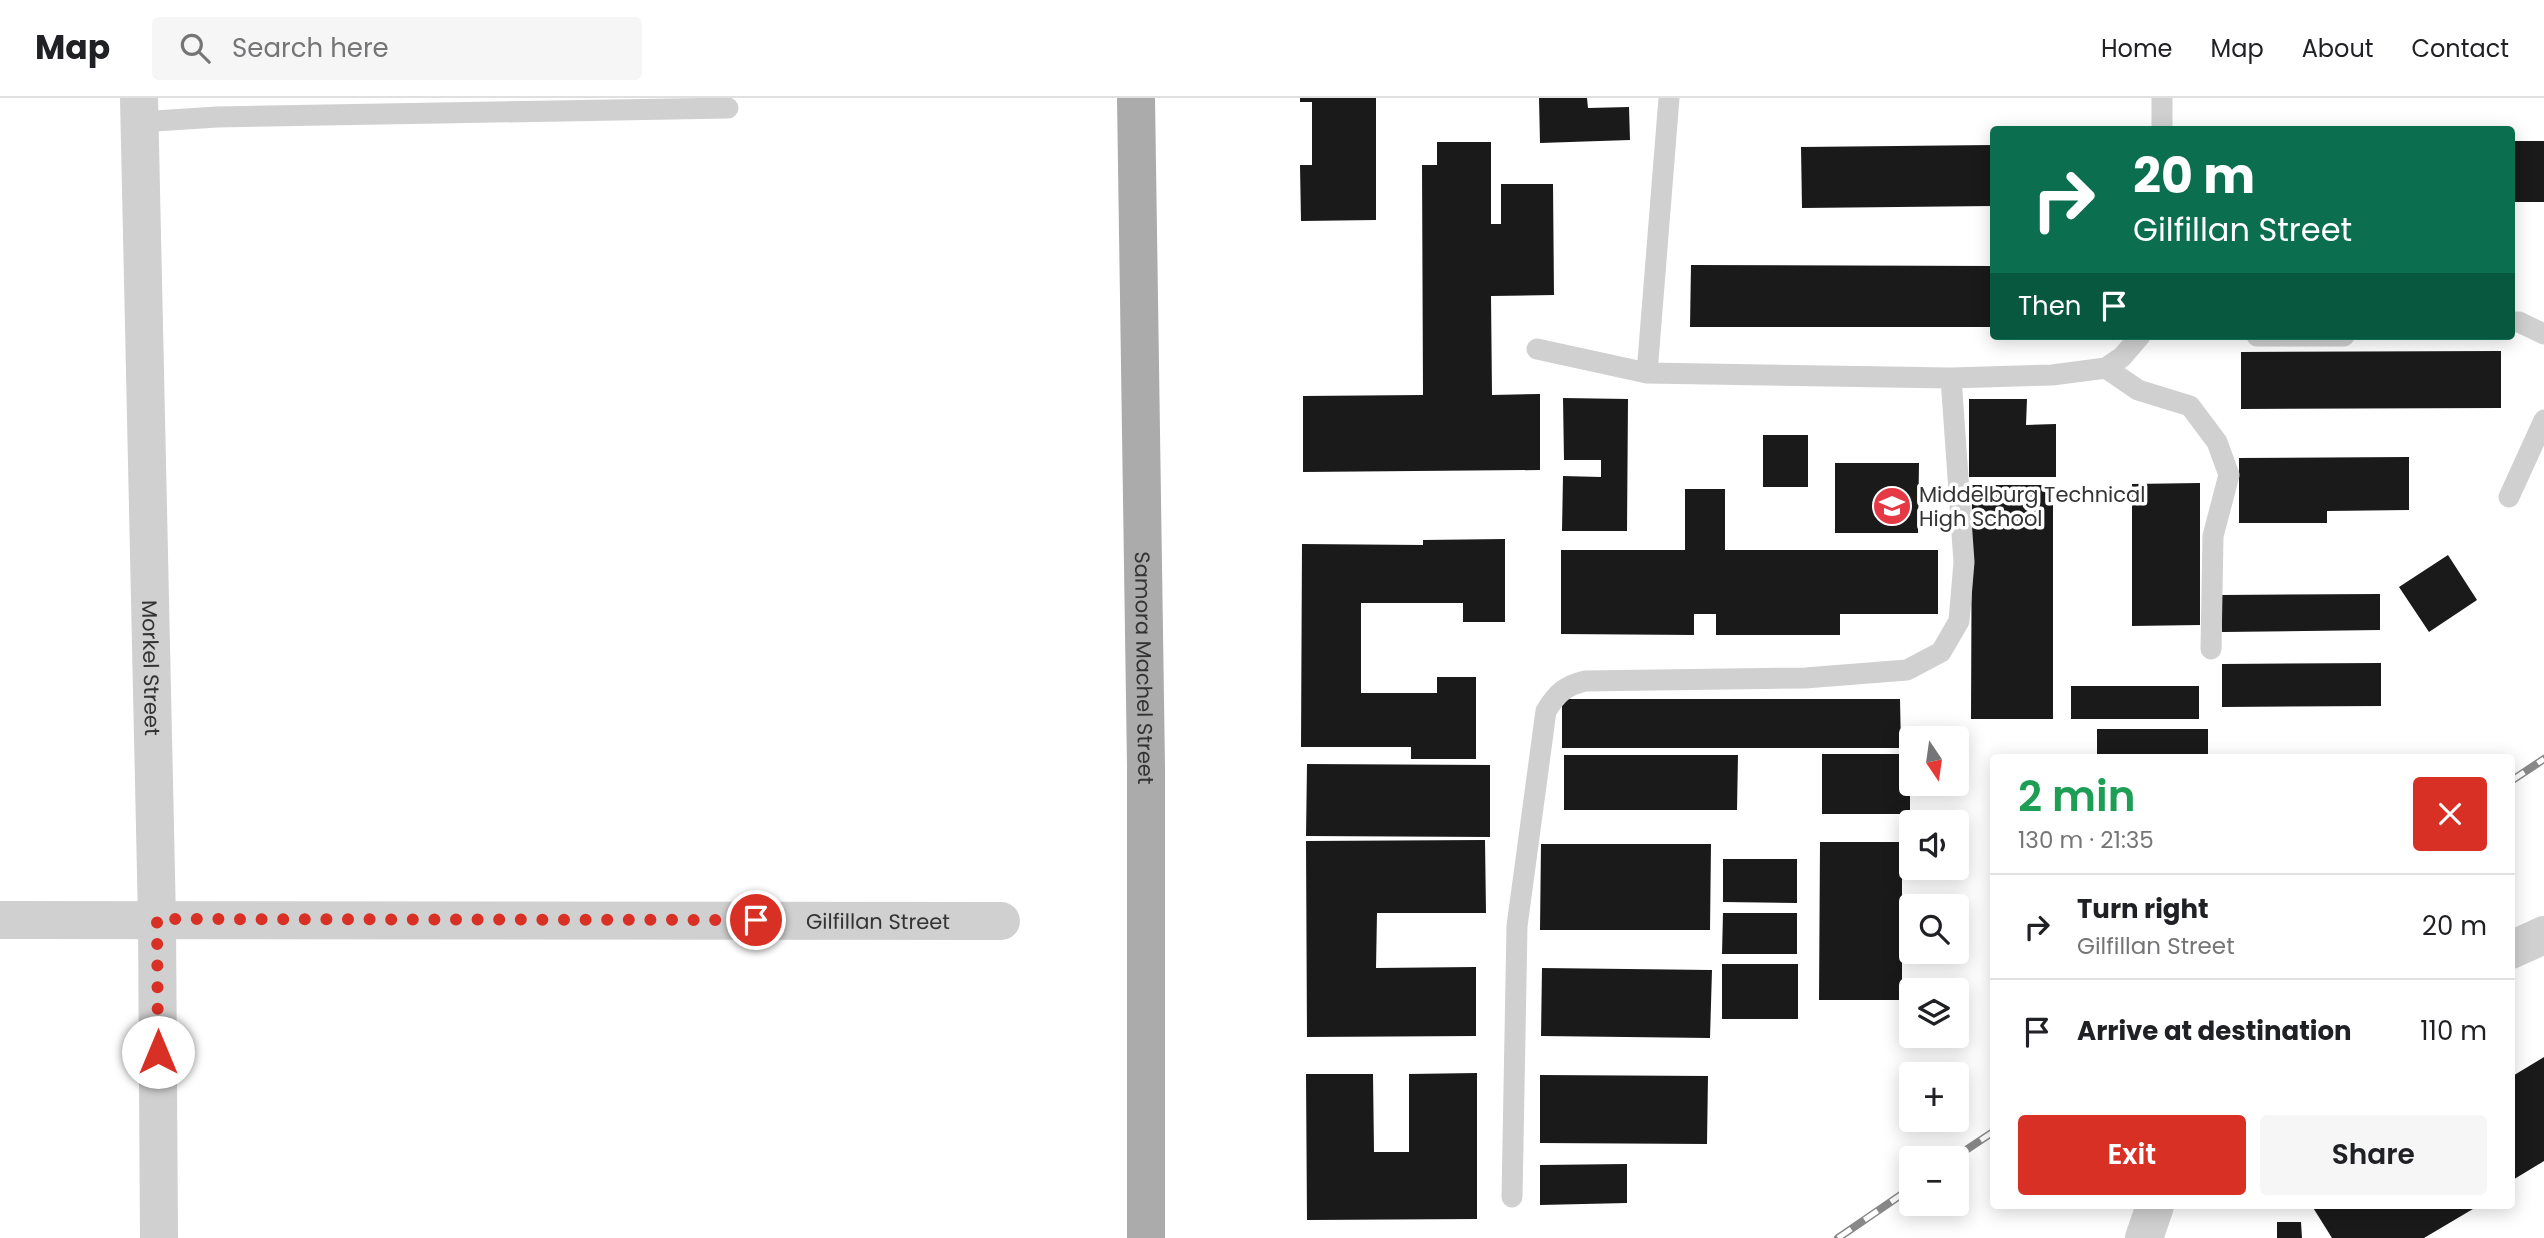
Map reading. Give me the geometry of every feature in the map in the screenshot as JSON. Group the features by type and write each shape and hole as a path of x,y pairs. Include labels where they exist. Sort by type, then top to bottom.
{"main road":[{"name":"Samora Machel Street","path":"1136,98 1146,766 1146,1238"}],"street":[{"name":"Morkel Street","path":"139,110 157,919 159,1238"},
{"name":"Gilfillan Street","path":"0,920 1001,921"},
{"path":"2515,948 2544,934"},
{"path":"2144,1238 2154,1209"}],"lane":[{"path":"1647,373 1669,98"},
{"path":"2162,98 2162,126"},
{"path":"139,110 231,117 728,108"},
{"path":"2515,322 2544,334"},
{"path":"1537,349 1647,373 1951,378 2052,375 2106,368 2122,357 2137,340"},
{"path":"2106,368 2138,390 2190,406 2217,442 2229,475 2213,536 2211,649"},
{"path":"1512,1197 1517,926 1546,711 1554,697 1567,685 1585,681 1805,678 1907,670 1941,652 1959,621 1964,562 1951,378"},
{"path":"2509,497 2544,420"}],"building":[{"path":"1300,98 1376,98 1376,220 1301,221 1300,165 1312,165 1312,102 1300,102"},
{"path":"1539,98 1587,98 1588,108 1629,107 1630,140 1540,143"},
{"path":"2515,141 2544,141 2544,202 2515,202"},
{"path":"1437,142 1491,142 1491,224 1501,224 1501,184 1553,184 1554,295 1491,296 1492,395 1540,394 1540,470 1303,472 1303,396 1423,395 1422,165 1437,165"},
{"path":"1990,145 1990,206 1802,208 1801,147"},
{"path":"1691,265 1990,266 1990,327 1690,327"},
{"path":"2501,351 2501,408 2241,409 2241,352"},
{"path":"1563,398 1628,399 1627,531 1562,531 1563,476 1601,477 1601,460 1564,460"},
{"path":"1969,399 2027,399 2026,425 2056,424 2056,477 1969,477"},
{"path":"1763,435 1808,435 1808,487 1763,487"},
{"path":"2409,457 2409,510 2327,511 2327,523 2239,523 2239,458"},
{"path":"1835,463 1919,463 1918,533 1835,533"},
{"path":"2200,483 2200,625 2132,626 2132,484"},
{"path":"1972,485 2053,485 2053,719 1971,719"},
{"path":"1685,489 1725,489 1725,550 1938,550 1938,614 1840,614 1840,635 1716,635 1716,614 1694,614 1694,635 1561,634 1561,550 1685,550"},
{"path":"1505,539 1505,622 1463,622 1463,603 1361,603 1361,693 1437,693 1437,677 1476,677 1476,759 1411,759 1411,747 1301,747 1302,544 1423,545 1423,540"},
{"path":"2448,555 2477,600 2429,632 2399,587"},
{"path":"2380,594 2380,630 2222,632 2221,595"},
{"path":"2381,663 2381,706 2222,707 2222,664"},
{"path":"2071,686 2199,686 2199,719 2071,719"},
{"path":"1562,699 1900,699 1899,748 1562,748"},
{"path":"2097,729 2208,729 2208,754 2097,754"},
{"path":"1822,754 1899,754 1899,796 1910,796 1910,810 1899,810 1899,814 1822,814"},
{"path":"1564,755 1738,755 1737,810 1564,810"},
{"path":"1307,764 1490,765 1490,837 1306,836"},
{"path":"1485,840 1486,913 1377,913 1376,968 1476,967 1476,1036 1307,1037 1306,841"},
{"path":"1820,842 1899,842 1899,880 1902,880 1902,894 1899,894 1899,964 1902,964 1902,978 1899,978 1899,1000 1819,1000"},
{"path":"1541,844 1711,844 1710,930 1540,930"},
{"path":"1723,859 1797,859 1797,903 1723,902"},
{"path":"1723,913 1797,913 1797,954 1722,954"},
{"path":"1722,964 1798,964 1798,1019 1722,1019"},
{"path":"1542,968 1712,970 1710,1038 1541,1036"},
{"path":"2544,1057 2544,1161 2515,1179 2515,1075"},
{"path":"1477,1073 1477,1219 1307,1220 1306,1074 1373,1074 1374,1152 1409,1152 1409,1074"},
{"path":"1540,1075 1708,1076 1707,1144 1540,1143"},
{"path":"1627,1164 1627,1203 1540,1205 1540,1165"},
{"path":"2314,1209 2473,1209 2424,1238 2332,1238"},
{"path":"2277,1222 2301,1222 2302,1238 2277,1238"}],"railway":[{"path":"2515,778 2544,759"},
{"path":"1969,1148 1990,1134"},
{"path":"1838,1238 1899,1196"}],"place":[{"name":"Middelburg Technical High School","path":"1892,506"}],"route":[{"path":"158,1052 157,919 756,920"}]}
